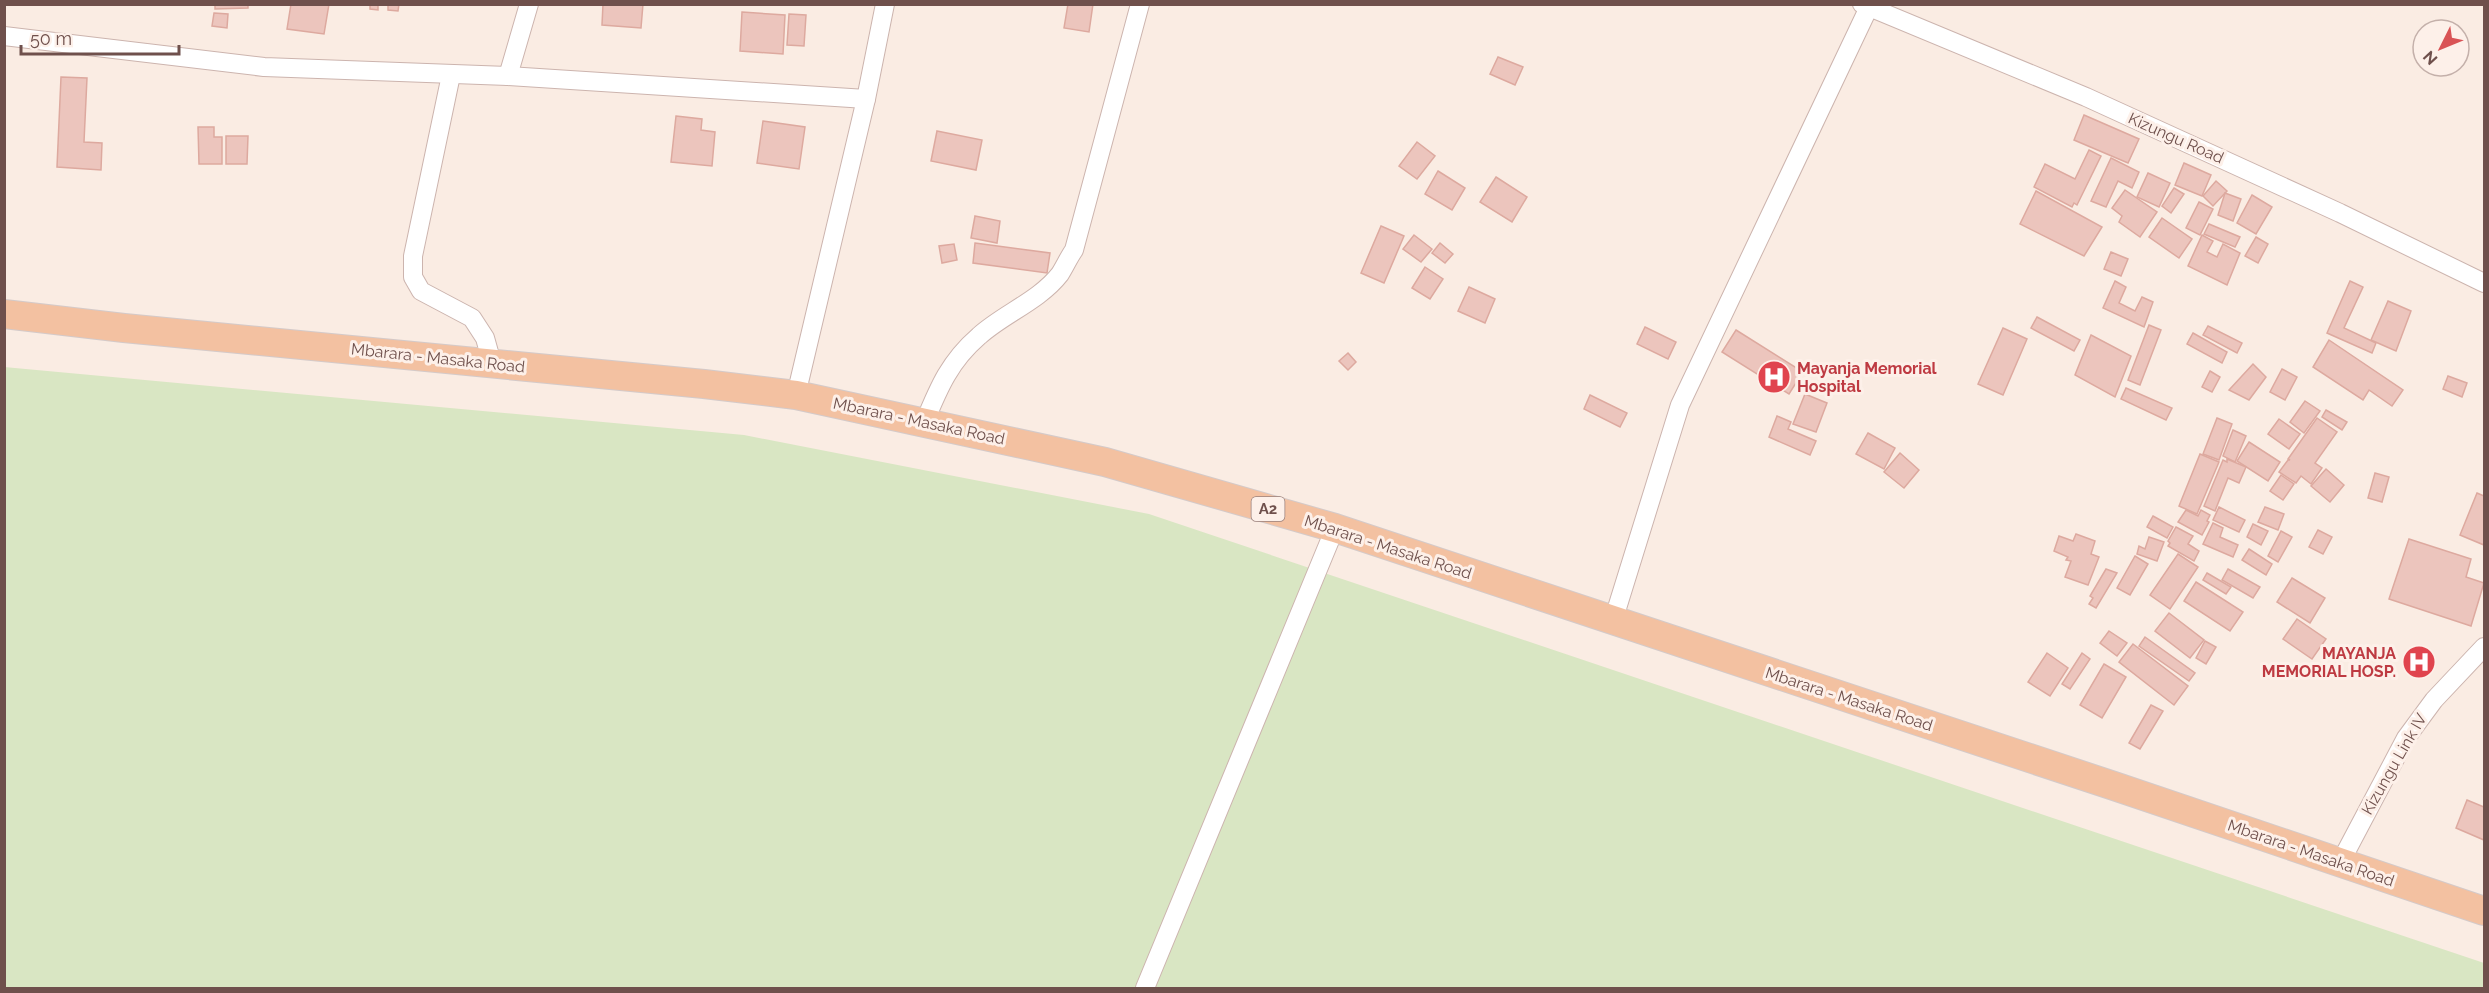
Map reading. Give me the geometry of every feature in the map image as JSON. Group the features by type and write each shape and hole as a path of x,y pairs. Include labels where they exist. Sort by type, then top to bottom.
{"main road":[{"name":"Mbarara - Masaka Road","path":"4,314 796,395 925,421 1105,462 1335,528 2484,911"}],"street":[{"path":"508,76 529,4"},
{"path":"796,395 866,99 885,4"},
{"path":"925,421 943,378 960,355 979,335 1036,295 1059,275 1074,250 1140,4"},
{"path":"1613,621 1680,405 1866,6"},
{"name":"Kizungu Road","path":"1866,6 2086,97 2340,213 2484,283"},
{"path":"4,36 264,68 508,76 866,99"},
{"path":"451,75 412,256 413,277 421,291 472,318 485,338 492,363"},
{"path":"1145,988 1335,528"},
{"name":"Kizungu Link IV","path":"2340,863 2406,738 2434,700 2484,646"}],"green space":[{"path":"4,367 744,435 1149,514 2484,963 2484,988 5,988"}],"building":[{"path":"215,4 248,4 248,8 215,9"},
{"path":"291,4 329,4 324,34 287,29"},
{"path":"370,4 399,4 398,11 388,10 388,5 378,5 378,10 370,9"},
{"path":"603,4 643,4 641,28 602,25"},
{"path":"1068,4 1093,4 1089,32 1064,28"},
{"path":"742,12 785,15 783,54 740,51"},
{"path":"214,13 228,14 227,28 212,26"},
{"path":"789,14 806,15 804,46 787,45"},
{"path":"1498,57 1523,67 1515,85 1490,74"},
{"path":"61,77 87,78 84,142 102,143 101,170 57,167"},
{"path":"2084,115 2139,139 2128,163 2074,140"},
{"path":"676,116 702,119 701,130 715,132 712,166 671,162"},
{"path":"763,121 805,127 799,169 757,163"},
{"path":"198,127 214,127 214,137 222,137 222,164 199,164"},
{"path":"937,131 982,140 976,170 931,161"},
{"path":"226,136 248,136 247,164 226,164"},
{"path":"1417,142 1435,156 1417,179 1399,166"},
{"path":"2089,150 2101,156 2077,205 2074,203 2072,207 2034,187 2045,164 2075,179"},
{"path":"2111,158 2139,172 2132,188 2118,181 2106,207 2091,201"},
{"path":"2184,163 2211,175 2202,196 2175,185"},
{"path":"1438,171 1465,188 1452,210 1425,194"},
{"path":"2148,173 2170,183 2159,207 2137,197"},
{"path":"1496,177 1527,197 1512,222 1480,202"},
{"path":"2216,181 2227,191 2213,206 2203,196"},
{"path":"2174,188 2184,194 2171,213 2162,206"},
{"path":"2125,190 2157,212 2140,237 2119,222 2122,216 2112,208"},
{"path":"2036,191 2102,227 2084,256 2020,224"},
{"path":"2225,193 2241,199 2233,221 2218,215"},
{"path":"2252,195 2272,207 2256,234 2237,223"},
{"path":"2199,202 2213,209 2200,235 2186,228"},
{"path":"975,216 1000,221 997,243 971,238"},
{"path":"2162,218 2192,239 2179,258 2149,237"},
{"path":"2209,224 2240,237 2235,247 2204,234"},
{"path":"1381,226 1404,236 1384,283 1361,273"},
{"path":"1414,235 1432,249 1421,262 1403,249"},
{"path":"2202,235 2213,241 2207,252 2217,257 2223,244 2240,253 2227,285 2188,266"},
{"path":"2256,237 2268,244 2258,263 2245,256"},
{"path":"975,243 1050,253 1047,273 973,263"},
{"path":"1440,243 1453,254 1445,263 1432,253"},
{"path":"954,244 957,260 942,263 939,246"},
{"path":"2111,252 2128,259 2121,276 2104,269"},
{"path":"1425,267 1443,279 1430,299 1412,288"},
{"path":"2115,281 2126,287 2119,303 2135,311 2142,297 2153,302 2144,327 2103,308"},
{"path":"2350,281 2363,287 2344,328 2376,343 2372,353 2327,333"},
{"path":"1469,287 1495,299 1485,323 1458,311"},
{"path":"2388,301 2411,311 2396,351 2371,340"},
{"path":"2037,317 2080,340 2074,351 2031,328"},
{"path":"2149,325 2161,330 2140,385 2128,380"},
{"path":"2208,326 2242,343 2237,353 2203,335"},
{"path":"1645,327 1676,342 1668,359 1637,344"},
{"path":"2003,328 2027,339 2003,395 1978,384"},
{"path":"1736,330 1803,372 1789,394 1722,352"},
{"path":"2193,333 2227,352 2222,363 2187,344"},
{"path":"2091,335 2131,356 2115,397 2075,375"},
{"path":"2329,340 2403,390 2392,406 2369,390 2363,400 2313,367"},
{"path":"1348,353 1356,362 1348,370 1339,361"},
{"path":"2253,364 2266,377 2249,400 2229,390"},
{"path":"2282,369 2297,377 2285,400 2270,392"},
{"path":"2210,371 2220,377 2212,392 2202,387"},
{"path":"2448,376 2467,383 2462,397 2443,389"},
{"path":"2126,388 2172,408 2166,420 2121,399"},
{"path":"1805,394 1827,403 1816,432 1793,424"},
{"path":"1590,395 1627,413 1620,427 1584,409"},
{"path":"2305,401 2320,411 2304,433 2290,422"},
{"path":"2326,410 2347,422 2342,430 2322,417"},
{"path":"1777,416 1791,422 1788,429 1816,441 1810,455 1769,437"},
{"path":"2217,418 2232,424 2219,460 2203,454"},
{"path":"2317,418 2337,432 2315,463 2322,468 2311,484 2301,476 2296,483 2279,472 2290,460 2288,459"},
{"path":"2279,419 2300,434 2289,449 2268,434"},
{"path":"2233,430 2246,436 2235,462 2223,456"},
{"path":"1868,433 1895,448 1884,469 1856,454"},
{"path":"2249,442 2280,462 2268,481 2237,461"},
{"path":"1900,453 1919,470 1904,488 1884,472"},
{"path":"2200,454 2219,462 2197,514 2179,506"},
{"path":"2227,459 2246,467 2239,483 2228,478 2215,511 2204,506 2223,460 2227,462"},
{"path":"2326,469 2344,485 2330,502 2311,486"},
{"path":"2375,473 2389,477 2382,502 2368,498"},
{"path":"2281,475 2294,484 2283,500 2270,491"},
{"path":"2477,493 2484,496 2484,545 2460,535"},
{"path":"2219,507 2245,520 2239,532 2213,520"},
{"path":"2265,507 2284,514 2278,530 2258,522"},
{"path":"2186,510 2198,516 2201,510 2210,515 2202,535 2178,522"},
{"path":"2153,516 2173,527 2167,538 2147,527"},
{"path":"2213,523 2223,528 2220,537 2238,545 2233,557 2203,544"},
{"path":"2253,524 2268,531 2261,545 2247,537"},
{"path":"2176,527 2193,536 2188,544 2199,551 2194,561 2168,546 2170,543 2168,541"},
{"path":"2318,530 2332,537 2323,554 2309,547"},
{"path":"2281,531 2292,537 2278,562 2268,556"},
{"path":"2076,534 2095,541 2091,554 2099,557 2088,585 2065,577 2071,561 2066,560 2068,557 2054,551 2059,536 2073,541"},
{"path":"2149,537 2164,542 2157,561 2137,554 2139,546 2145,549"},
{"path":"2409,539 2471,559 2466,577 2484,583 2471,626 2389,599"},
{"path":"2249,549 2272,564 2266,575 2242,560"},
{"path":"2178,554 2198,567 2170,609 2150,595"},
{"path":"2135,556 2148,564 2130,595 2117,588"},
{"path":"2106,569 2117,573 2096,608 2089,604 2093,598 2090,596"},
{"path":"2228,569 2260,587 2253,598 2222,580"},
{"path":"2207,573 2231,587 2226,594 2203,580"},
{"path":"2292,578 2325,598 2310,623 2277,602"},
{"path":"2196,582 2243,612 2230,631 2184,601"},
{"path":"2169,613 2204,640 2190,658 2155,631"},
{"path":"2297,619 2326,639 2312,659 2283,639"},
{"path":"2109,631 2127,643 2117,656 2100,643"},
{"path":"2145,637 2195,673 2189,681 2139,646"},
{"path":"2205,641 2216,647 2206,664 2196,658"},
{"path":"2133,644 2188,686 2174,705 2119,662"},
{"path":"2047,653 2068,668 2050,696 2028,682"},
{"path":"2082,653 2090,659 2070,689 2062,684"},
{"path":"2104,664 2126,677 2102,718 2080,705"},
{"path":"2151,705 2163,711 2140,749 2129,743"},
{"path":"2467,800 2484,807 2484,840 2456,828"}],"place":[{"name":"Mayanja Memorial Hospital","path":"1774,377"},
{"name":"MAYANJA MEMORIAL HOSP.","path":"2419,662"}]}
